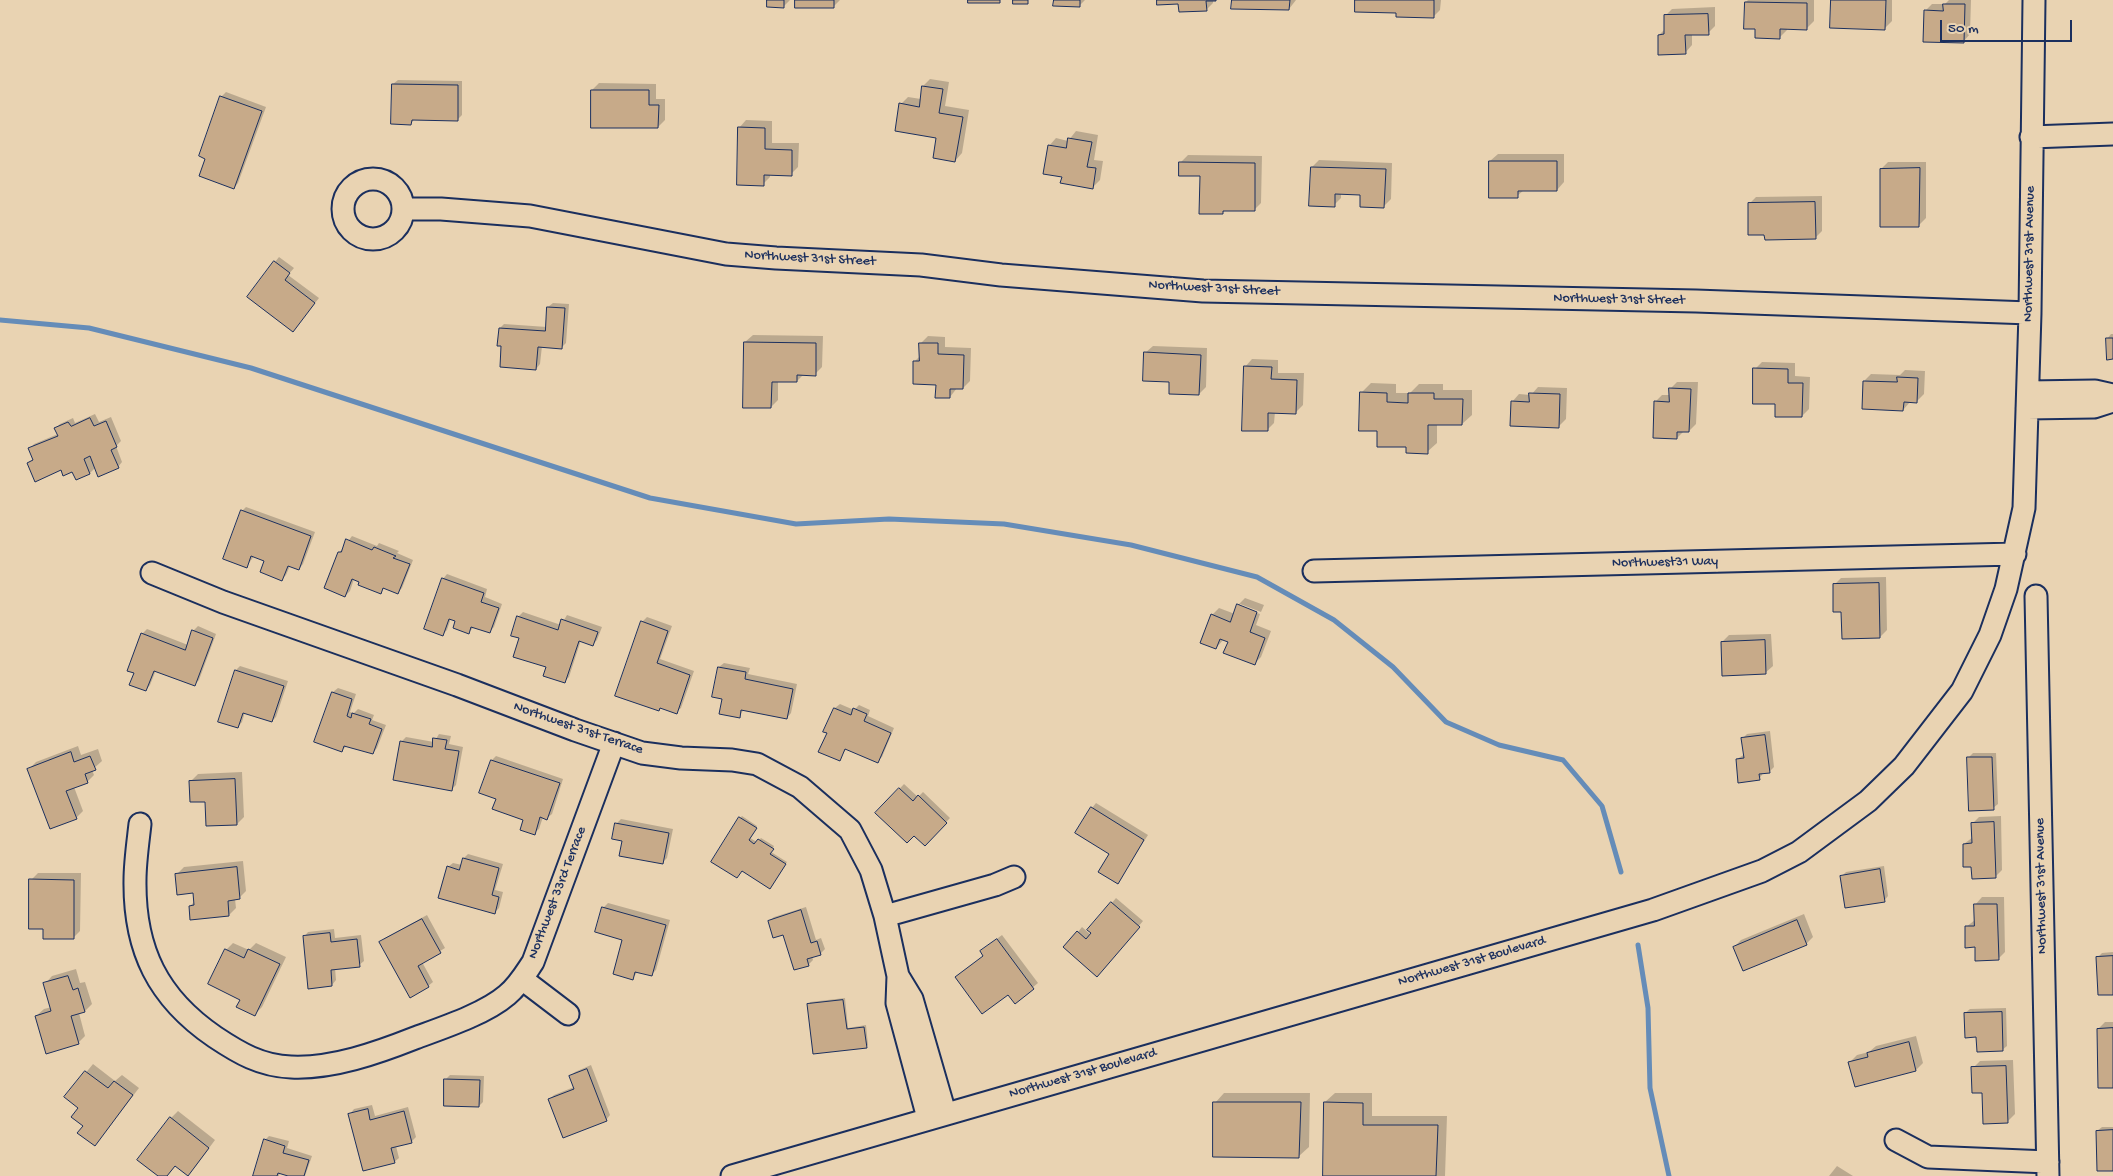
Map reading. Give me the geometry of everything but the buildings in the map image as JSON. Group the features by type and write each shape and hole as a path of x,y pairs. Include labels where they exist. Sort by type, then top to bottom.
{"street":[{"name":"Northwest 31st Avenue","path":"2024,508 2030,313 2034,0"},
{"path":"2032,137 2113,134"},
{"name":"Northwest 31st Street","path":"402,209 441,209 530,216 726,254 921,265 1001,275 1203,292 1706,302 2030,313"},
{"path":"2028,400 2095,391 2113,395"},
{"path":"2028,400 2094,407 2113,401"},
{"name":"Northwest 31st Boulevard","path":"732,1176 1653,910 1762,871 1799,852 1868,801 1904,766 1962,691 1990,635 2006,589 2024,508"},
{"name":"Northwest31 Way","path":"1314,571 2015,554"},
{"name":"Northwest 31st Terrace","path":"152,573 232,606 448,681 614,744 642,753 681,758 732,760 757,764 800,786 850,830 871,870 885,916 898,976 912,999 936,1116"},
{"name":"Northwest 31st Avenue","path":"2036,596 2048,1169"},
{"name":"Northwest 33rd Terrace","path":"140,824 134,880 136,907 141,938 149,964 161,985 176,1004 196,1023 248,1058 269,1065 291,1067 315,1066 350,1059 403,1043 445,1027 506,996 522,979 533,962 614,744"},
{"path":"885,916 995,885 1014,877"},
{"path":"522,979 568,1014"},
{"path":"1896,1140 1928,1157 2048,1169"}],"waterway":[{"path":"0,320 89,328 251,368 650,498 796,524 889,519 1004,524 1131,545 1257,577 1334,620 1393,667 1446,722 1499,745 1563,760 1602,806 1621,872"},
{"path":"1638,945 1648,1008 1650,1088 1669,1176"}]}
